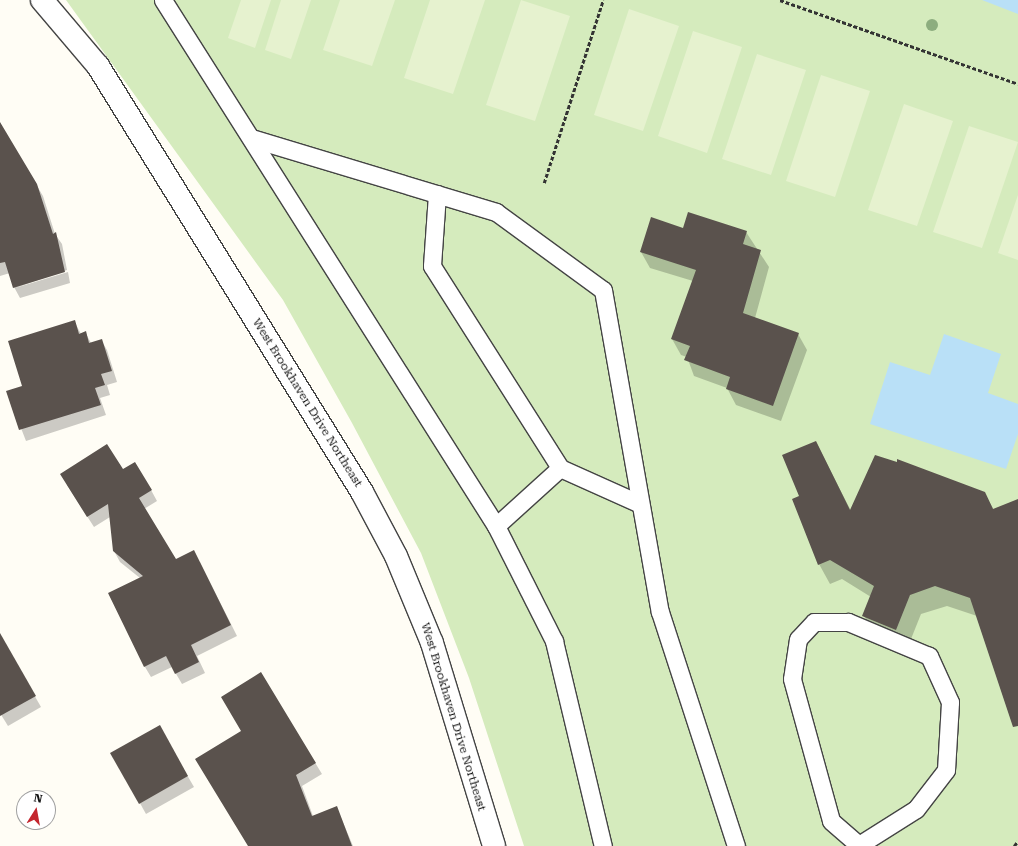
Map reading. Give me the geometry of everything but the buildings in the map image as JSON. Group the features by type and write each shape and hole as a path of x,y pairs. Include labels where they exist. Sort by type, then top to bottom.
{"street":[{"name":"West Brookhaven Drive Northeast","path":"42,0 98,66 362,492 392,549 432,643 494,846"}],"lane":[{"path":"163,0 496,526 554,641 603,846"},
{"path":"251,138 496,212 603,290 660,612 736,846"},
{"path":"437,194 432,266 560,468 640,504"},
{"path":"496,526 560,468"},
{"path":"814,622 848,622 929,656 950,702 946,770 916,809 858,846 831,821 792,679 798,639 814,622"}],"path":[{"path":"544,182 603,0"},
{"path":"780,0 1018,84"},
{"path":"1014,846 1018,841"}],"green space":[{"path":"66,0 1018,0 1018,846 524,846 469,678 421,553 352,423 283,300"},
{"path":"241,0 271,0 255,48 228,38"},
{"path":"281,0 311,0 291,59 265,50"},
{"path":"340,0 395,0 372,66 323,50"},
{"path":"430,0 485,0 453,94 404,78"},
{"path":"521,0 570,16 535,121 486,105"},
{"path":"629,9 679,26 643,131 594,115"},
{"path":"693,31 742,47 707,153 658,136"},
{"path":"757,54 806,70 771,175 722,159"},
{"path":"821,75 870,91 835,197 786,181"},
{"path":"904,104 953,121 917,226 868,210"},
{"path":"969,126 1018,142 982,248 933,232"},
{"path":"1018,195 1018,260 998,253"}],"water":[{"path":"982,0 1018,0 1018,14"},
{"path":"944,334 1001,354 988,393 1018,404 1018,434 1006,469 870,424 890,362 930,375"}]}
